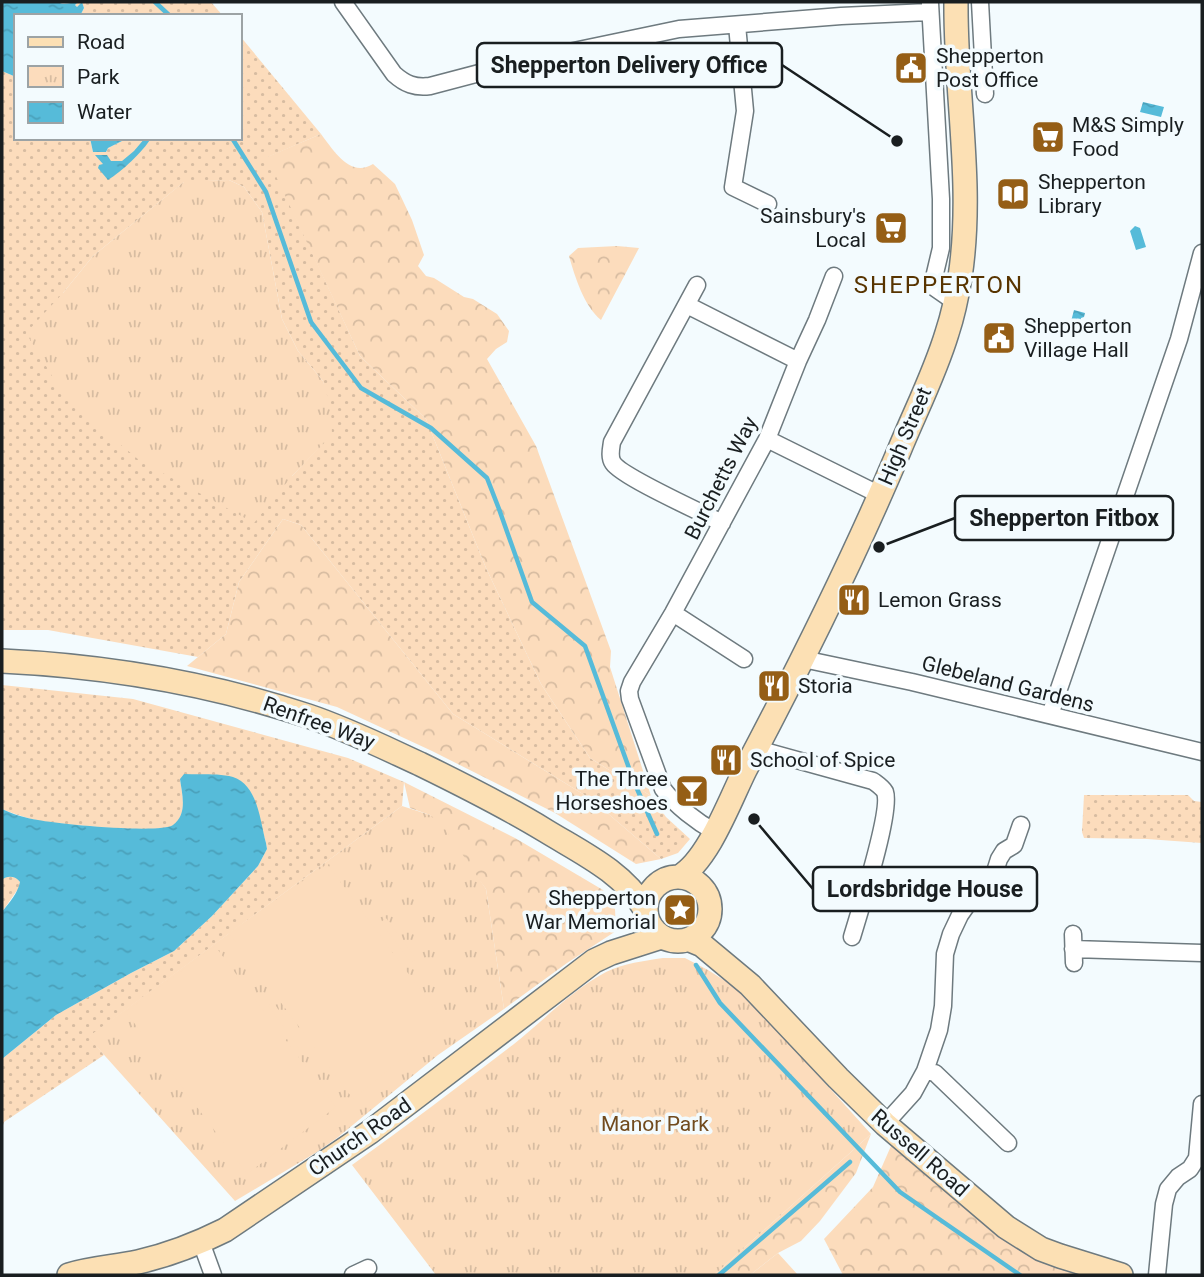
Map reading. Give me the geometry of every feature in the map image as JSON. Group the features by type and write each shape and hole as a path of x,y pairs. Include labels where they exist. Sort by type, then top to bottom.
{"main road":[{"name":"High Street","path":"679,877 695,865 714,834 803,659 880,495 947,333 956,302 963,256 965,214 956,2"},
{"name":"Renfree Way","path":"2,661 50,663 178,682 243,697 309,717 370,740 505,806 608,869 634,892 651,922"},
{"name":"High Street","path":"705,890 704,882 714,834"},
{"name":"Renfree Way","path":"608,869 639,881 657,884"},
{"path":"679,877 690,879 705,890 710,917 699,934 690,940 669,941 651,922 647,900 657,884 679,877"},
{"name":"Russell Road","path":"710,917 723,944 750,985"},
{"name":"Church Road","path":"69,1275 168,1254 225,1230 370,1132 594,961 626,948 651,922"},
{"name":"Russell Road","path":"690,940 702,945 750,985 838,1078 886,1124 1006,1227 1041,1249 1121,1275"}],"street":[{"path":"343,2 394,74 401,81 419,87 678,29 737,25 841,9 930,7 942,248 932,286 956,302"},
{"path":"958,83 985,88 980,2"},
{"path":"737,25 745,111 733,187 768,204"},
{"path":"1049,715 1179,339 1202,253"},
{"name":"Burchetts Way","path":"714,834 663,789 629,691 767,439 834,276"},
{"path":"697,285 612,442 610,452 613,463 628,475 722,523"},
{"path":"687,305 797,361"},
{"path":"767,439 880,495"},
{"path":"673,613 744,659"},
{"name":"Glebeland Gardens","path":"803,659 912,682 1202,752"},
{"path":"757,749 873,781 884,791 885,806 877,852 852,937"},
{"path":"886,1124 913,1093 925,1071 939,1030 945,954 951,934 960,915 983,882 993,878 999,859 1004,851 1014,845 1021,825"},
{"path":"1073,949 1202,953"},
{"path":"925,1071 935,1073 1008,1143"},
{"path":"1157,1275 1168,1189 1178,1177 1190,1169 1197,1158 1202,1104"},
{"path":"201,1242 213,1275"}],"green space":[{"path":"78,2 211,2 221,14 81,14 84,8 82,3 77,7 75,5"},
{"path":"242,38 321,134 268,157 360,356 426,419 486,568 541,684 590,758 651,796 666,817 690,839 678,853 661,859 591,799 453,714 301,525 283,519 239,582 226,634 198,657 48,630 2,630 2,71 14,76 14,140 90,140 93,152 106,152 108,148 124,140 242,140","holes":["229,180 244,187 262,212 282,319 298,351 323,381 331,435 292,476 63,293 93,256 184,182"]},
{"path":"321,134 343,161 357,168 373,164 395,184 412,220 424,255 418,266 426,276 497,314 509,331 507,342 487,359 536,446 611,651 610,667 651,796 590,758 541,684 486,568 426,419 360,356 267,157"},
{"path":"229,180 244,187 262,212 282,319 298,351 323,381 331,409 332,435 292,476 254,523 139,460 66,399 26,333 93,256 185,181"},
{"path":"578,248 639,248 601,320 585,299 569,256"},
{"path":"283,519 301,525 453,714 591,799 661,859 636,864 555,813 337,707 187,666 226,634 239,582"},
{"path":"2,685 133,699 348,758 404,782 402,806 89,1037 104,1055 4,1122 2,1128 2,1059 56,1015 174,951 212,916 258,866 267,849 254,799 248,788 239,780 180,779 183,810 174,825 165,828 131,829 68,824 36,820 4,810"},
{"path":"404,782 515,838 603,890 615,909 616,931 504,1009 486,889 430,815 410,808"},
{"path":"1084,795 1188,795 1194,801 1202,802 1202,843 1084,838"},
{"path":"402,806 430,815 441,823 486,889 504,1009 438,1055 337,1138 235,1201 88,1037"},
{"path":"327,864 445,1023 353,1099 229,933"},
{"path":"11,876 18,879 20,886 2,912 2,880"},
{"path":"386,918 416,959 411,963 381,922"},
{"path":"215,946 336,1107 247,1174 126,1012"},
{"name":"Manor Park","path":"663,958 685,958 744,993 871,1134 714,1275 436,1275 352,1165 514,1044 594,979 620,966"},
{"path":"273,1002 303,1044 299,1048 268,1006"},
{"path":"871,1134 856,1173 820,1221 801,1241 778,1253 750,1275 714,1275"},
{"path":"891,1146 1006,1227 1121,1275 843,1275 824,1239 873,1187"},
{"path":"778,1253 798,1275 750,1275"}],"water":[{"path":"2,2 78,2 75,5 77,7 82,2 84,8 81,14 14,14 14,76 2,71"},
{"path":"1143,102 1164,107 1161,117 1140,112"},
{"path":"90,140 124,140 108,148 106,152 93,152"},
{"path":"143,140 150,140 131,161 108,180 98,168 103,164 95,155 107,155 111,161 122,161"},
{"path":"1135,226 1140,228 1146,247 1136,250 1130,231"},
{"path":"1074,310 1085,313 1077,335 1068,333"},
{"path":"184,774 233,777 248,788 257,805 267,849 258,866 212,916 174,951 56,1015 2,1059 2,912 20,882 11,877 2,880 2,809 29,818 66,824 164,828 173,825 181,815 183,804 180,779"}],"waterway":[{"path":"155,2 168,14"},
{"path":"233,140 266,192 311,322 361,388 431,428 487,478 532,602 585,646 634,782 657,834"},
{"path":"696,965 720,1003 900,1192 1020,1275"},
{"path":"719,1275 850,1162"}],"place":[{"name":"Shepperton Post Office","path":"911,68"},
{"name":"M&S Simply Food","path":"1048,137"},
{"name":"Shepperton Delivery Office","path":"897,141"},
{"name":"Shepperton Library","path":"1013,194"},
{"name":"Sainsbury's Local","path":"891,228"},
{"name":"Shepperton Village Hall","path":"999,338"},
{"name":"Shepperton Fitbox","path":"879,547"},
{"name":"Lemon Grass","path":"854,600"},
{"name":"Storia","path":"774,686"},
{"name":"School of Spice","path":"726,760"},
{"name":"The Three Horseshoes","path":"692,791"},
{"name":"Lordsbridge House","path":"754,819"},
{"name":"Shepperton War Memorial","path":"680,910"}],"district":[{"name":"SHEPPERTON","path":"939,285"}]}
